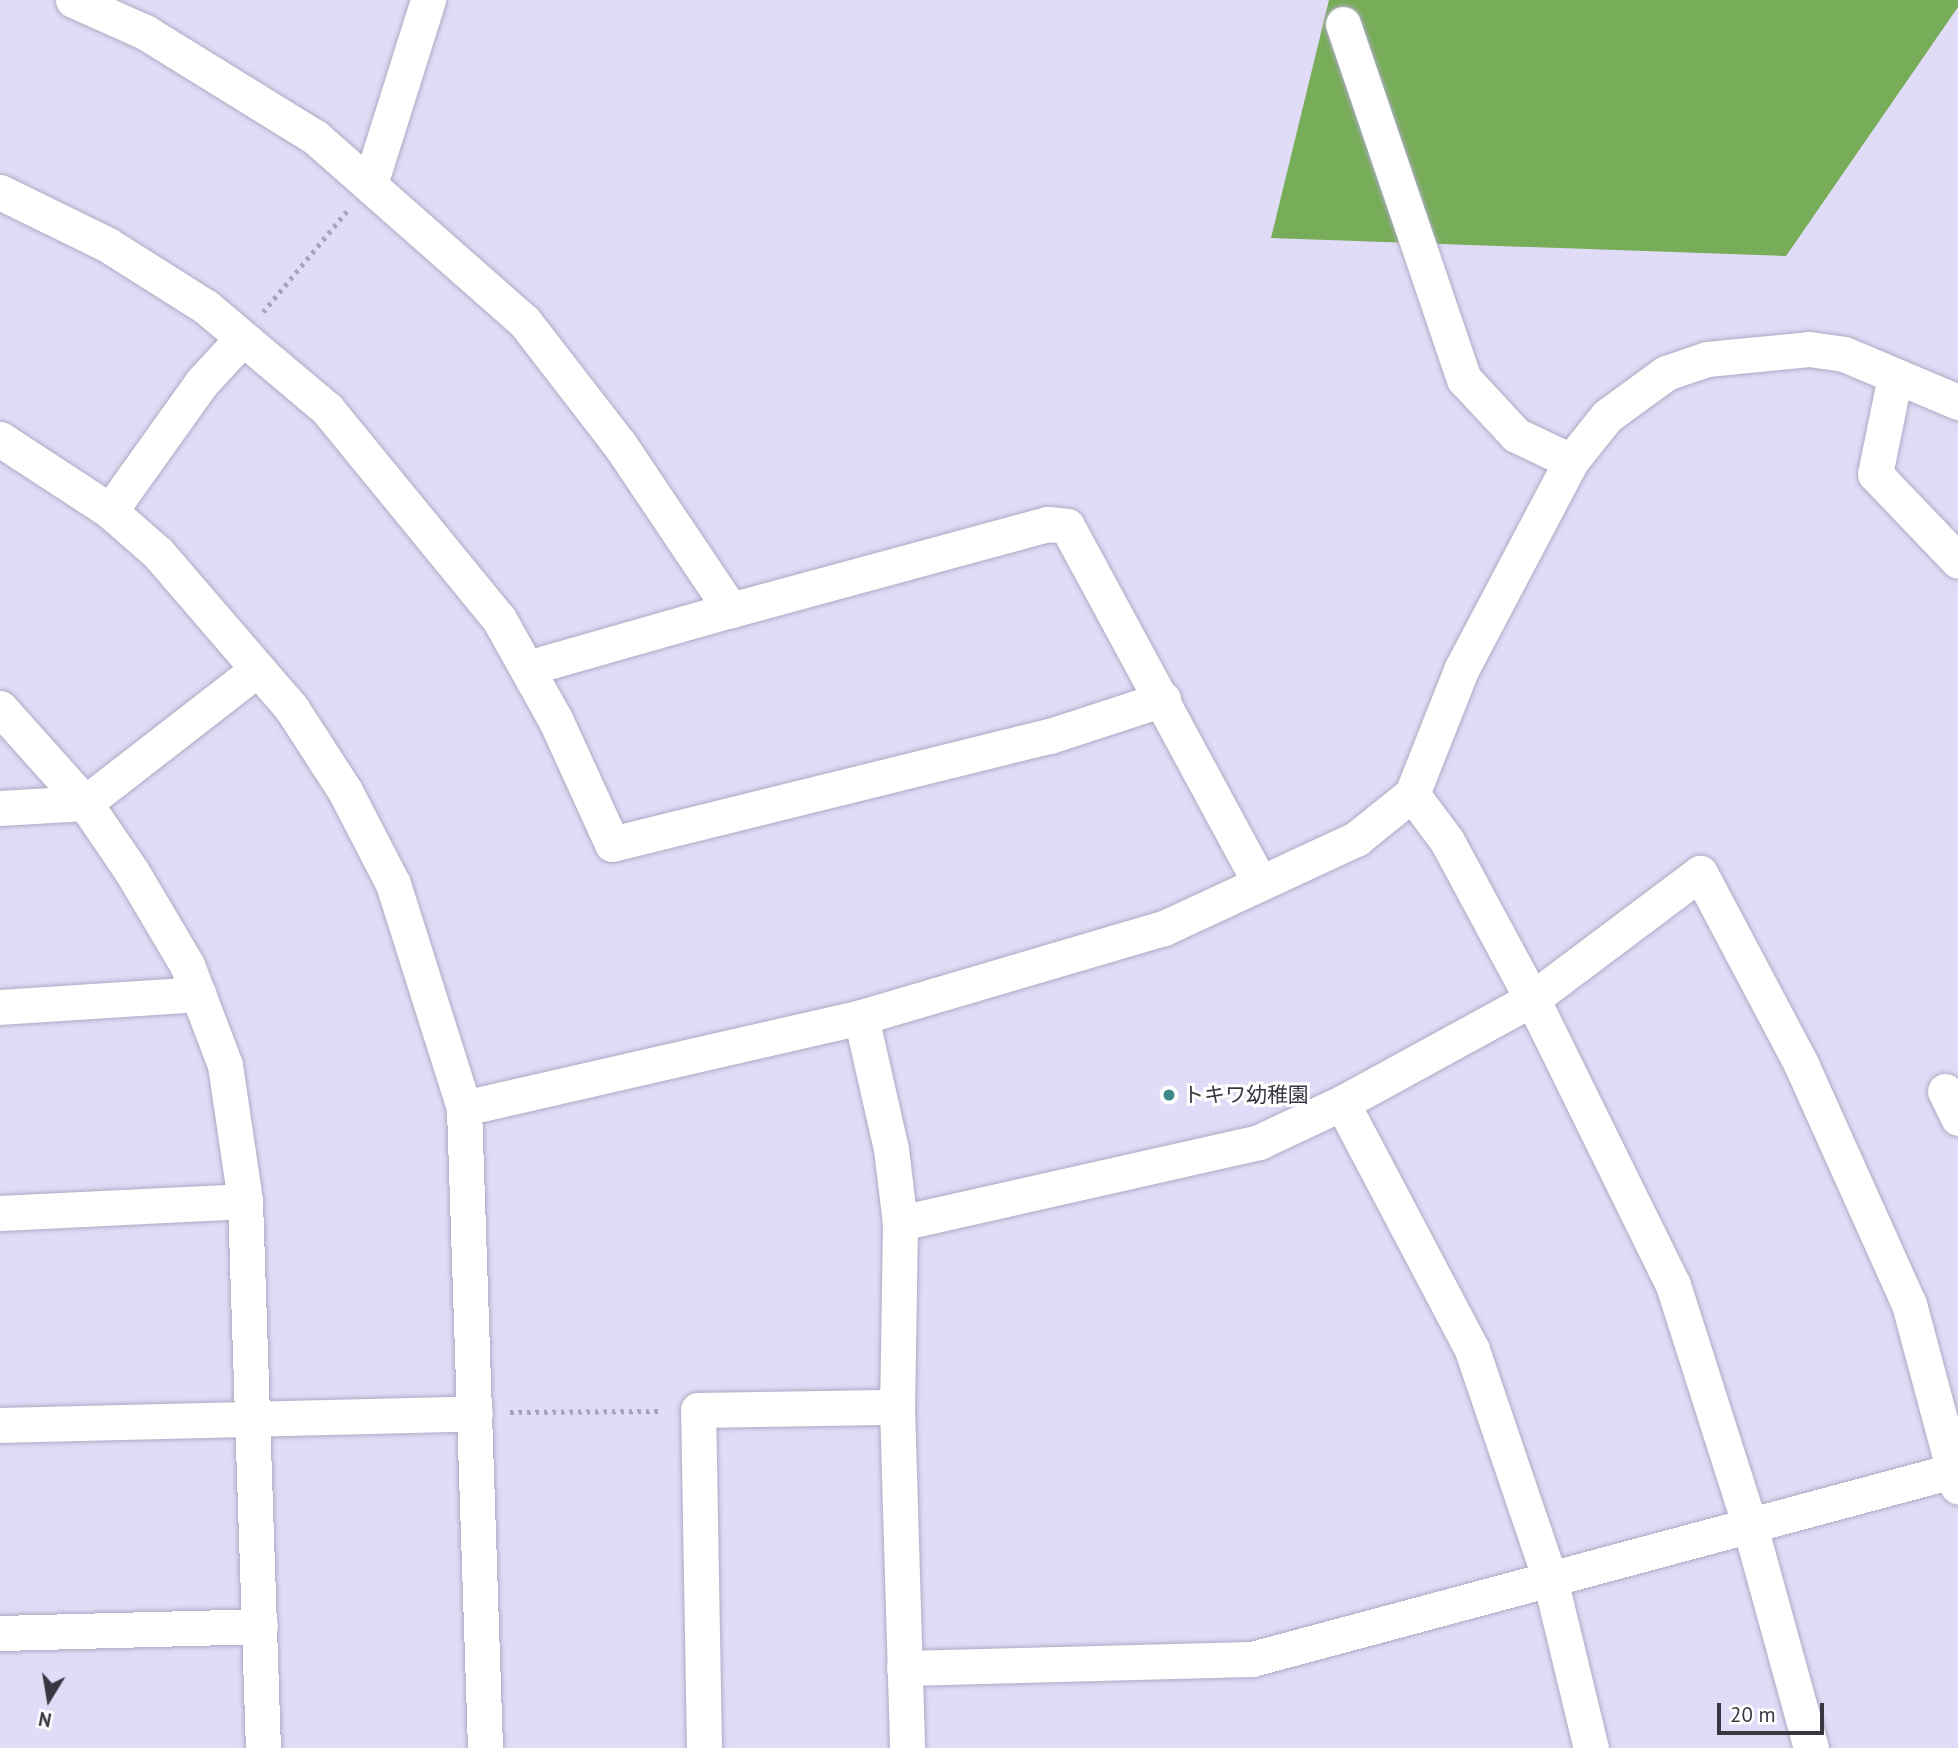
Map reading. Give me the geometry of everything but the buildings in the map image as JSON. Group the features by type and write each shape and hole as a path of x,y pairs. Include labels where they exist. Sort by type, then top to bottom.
{"street":[{"path":"73,0 145,32 315,137 524,321 620,445 731,610"},
{"path":"370,184 428,0"},
{"path":"1343,23 1464,379 1516,435 1571,461"},
{"path":"0,192 108,245 206,307 241,340 327,409 373,458 499,619 527,668 612,844 1050,736 1163,699"},
{"path":"110,511 202,382 241,340"},
{"path":"464,1108 861,1017 1164,928 1356,839 1412,794 1462,668 1571,461 1607,416 1666,373 1707,359 1809,349 1844,355 1958,402"},
{"path":"1895,376 1875,474 1958,561"},
{"path":"0,439 110,511 158,553 255,671 292,709 345,791 393,884 464,1108 485,1748"},
{"path":"527,668 1048,524 1067,526 1163,699 1260,883"},
{"path":"0,808 85,803 255,671"},
{"path":"0,708 85,803 181,953 225,1065 245,1201 250,1420 263,1748"},
{"path":"1412,794 1447,841 1532,999 1673,1285 1749,1523 1811,1748"},
{"path":"900,1223 1259,1142 1342,1103 1532,999 1700,873 1801,1064 1909,1304 1955,1479 1749,1523 1252,1658 904,1668"},
{"path":"0,1007 199,994"},
{"path":"861,1017 891,1149 900,1223 897,1407 907,1748"},
{"path":"1342,1103 1472,1350 1550,1579 1591,1748"},
{"path":"0,1213 245,1201"},
{"path":"704,1748 698,1410 897,1407"},
{"path":"0,1425 475,1413"},
{"path":"0,1633 260,1626"}],"path":[{"path":"241,340 370,184"},
{"path":"475,1413 698,1410"}],"green space":[{"path":"1329,0 1958,0 1958,7 1786,256 1271,238"}],"place":[{"name":"トキワ幼稚園","path":"1169,1095"}]}
